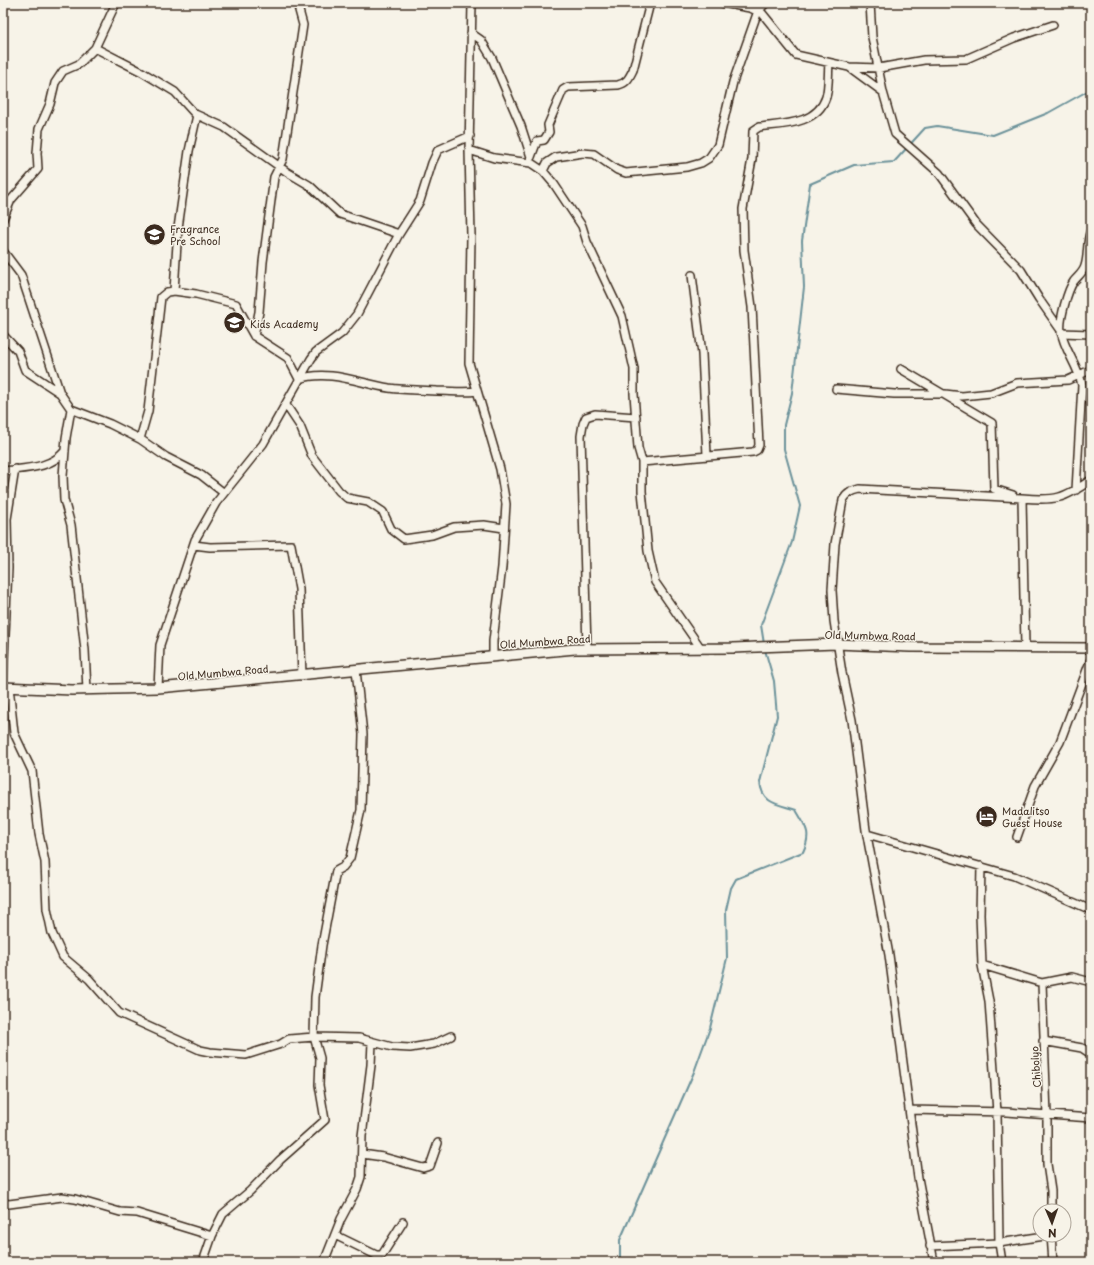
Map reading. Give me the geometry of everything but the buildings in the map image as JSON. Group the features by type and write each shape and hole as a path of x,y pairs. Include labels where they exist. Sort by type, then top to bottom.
{"main road":[{"name":"Old Mumbwa Road","path":"5,685 87,690 158,688 302,676 493,656 587,648 733,648 836,644 910,647 1091,648"}],"street":[{"path":"3,219 11,200 38,169 37,153 40,129 50,104 55,83 63,71 79,64 95,48 116,3"},
{"path":"254,336 259,312 269,207 274,177 278,166 283,159 303,25 297,3"},
{"path":"472,3 469,150 469,363 500,469 506,504 502,567 493,641 493,656"},
{"path":"531,160 537,141 544,140 549,132 548,125 563,90 568,87 618,86 624,84 629,79 633,70 650,3"},
{"path":"722,3 748,6 758,11 774,26 796,55 849,67 879,68 924,60 966,59 1014,38 1053,25"},
{"path":"543,171 547,163 556,157 582,153 594,154 617,170 626,173 686,167 701,163 710,158 718,145 733,82 758,11 766,3"},
{"path":"870,3 872,37 883,92 893,129 898,139 918,153 939,173 976,224 1021,270 1038,299 1061,331 1068,351 1080,375 1083,401 1076,490"},
{"path":"471,33 481,40 490,53 521,126 531,160 554,184 582,226 587,242 622,316 634,368 634,394 638,448 642,462 648,551 655,582 700,647"},
{"path":"95,48 107,56 161,83 175,92 198,115 236,134 278,166 309,184 340,214 399,234"},
{"path":"642,462 706,455 753,452 756,450 760,440 756,403 752,307 744,250 743,216 744,199 752,159 753,131 759,127 804,120 815,114 824,103 826,97 829,63"},
{"path":"849,67 883,92"},
{"path":"174,291 178,228 189,151 198,115"},
{"path":"158,688 160,645 199,532 224,493 256,455 316,352 342,333 357,314 399,234 420,201 432,163 438,150 470,136"},
{"path":"469,150 494,158 531,160"},
{"path":"1061,331 1069,290 1074,281 1083,272 1086,265 1086,247 1091,230"},
{"path":"3,251 21,275 60,393 72,409 110,424 140,439 166,457 201,475 224,493"},
{"path":"692,275 702,354 706,455"},
{"path":"140,439 148,411 161,297 166,292 174,291 196,294 236,304 254,336 288,358 299,379"},
{"path":"1061,331 1091,334"},
{"path":"3,335 18,351 25,370 60,393"},
{"path":"901,369 992,423 994,489 1022,498"},
{"path":"836,389 918,395 945,394 962,396 991,393 1017,383 1068,380 1088,371"},
{"path":"299,379 310,375 345,377 386,387 406,390 464,393 477,391"},
{"path":"286,405 300,426 312,456 339,492 347,498 368,502 383,512 391,530 404,539 432,535 454,527 484,525 504,528"},
{"path":"72,409 65,451 64,500 71,525 85,650 87,690"},
{"path":"587,648 581,436 583,424 586,417 595,414 636,417"},
{"path":"3,471 54,462 65,451"},
{"path":"15,469 7,519 8,568 5,685 14,733 32,771 39,834 45,862 48,910 52,933 63,957 89,979 119,1014 200,1050 246,1055 280,1044 289,1039 314,1037 359,1038 392,1047 410,1048 434,1044 451,1036"},
{"path":"934,1262 930,1246 909,1110 889,955 880,915 867,834 852,720 836,644 832,590 839,516 846,495 852,491 860,489 1057,499 1068,496 1091,480"},
{"path":"1022,498 1025,647"},
{"path":"194,545 210,547 291,545 298,589 302,676"},
{"path":"1017,837 1035,786 1060,742 1091,659"},
{"path":"203,1262 212,1236 223,1214 250,1191 280,1160 325,1120 319,1085 320,1058 314,1037 315,997 322,945 336,871 343,867 350,858 361,810 363,734 356,670"},
{"path":"867,834 1014,876 1091,910"},
{"path":"981,866 980,915 982,965 988,1001 997,1112 999,1243 1002,1262"},
{"path":"982,965 1042,983 1072,977 1091,982"},
{"name":"Chibolyo","path":"1042,983 1047,1115 1047,1164 1050,1203"},
{"path":"1043,1041 1082,1048 1091,1054"},
{"path":"324,1262 334,1235 357,1189 360,1176 362,1136 371,1072 372,1042"},
{"path":"909,1110 997,1112 1091,1118"},
{"path":"362,1154 383,1157 423,1168 430,1166 438,1143"},
{"path":"3,1203 9,1204 62,1197 75,1199 120,1212 137,1213 212,1236"},
{"path":"334,1235 376,1255 382,1255 403,1222"},
{"path":"930,1246 999,1243 1032,1238"},
{"path":"1052,1243 1053,1262"}],"waterway":[{"path":"764,644 761,625 792,542 800,506 784,449 784,425 792,393 804,287 802,241 810,184 854,165 894,162 925,128 937,126 993,135 1048,113 1091,89"},
{"path":"620,1262 620,1240 694,1072 710,1028 727,958 726,910 731,888 736,879 803,852 806,845 807,830 796,810 772,802 764,795 761,789 760,782 777,716 774,681 765,650"}],"place":[{"name":"Fragrance Pre School","path":"155,234"},
{"name":"Kids Academy","path":"234,323"},
{"name":"Madalitso Guest House","path":"987,816"}]}
